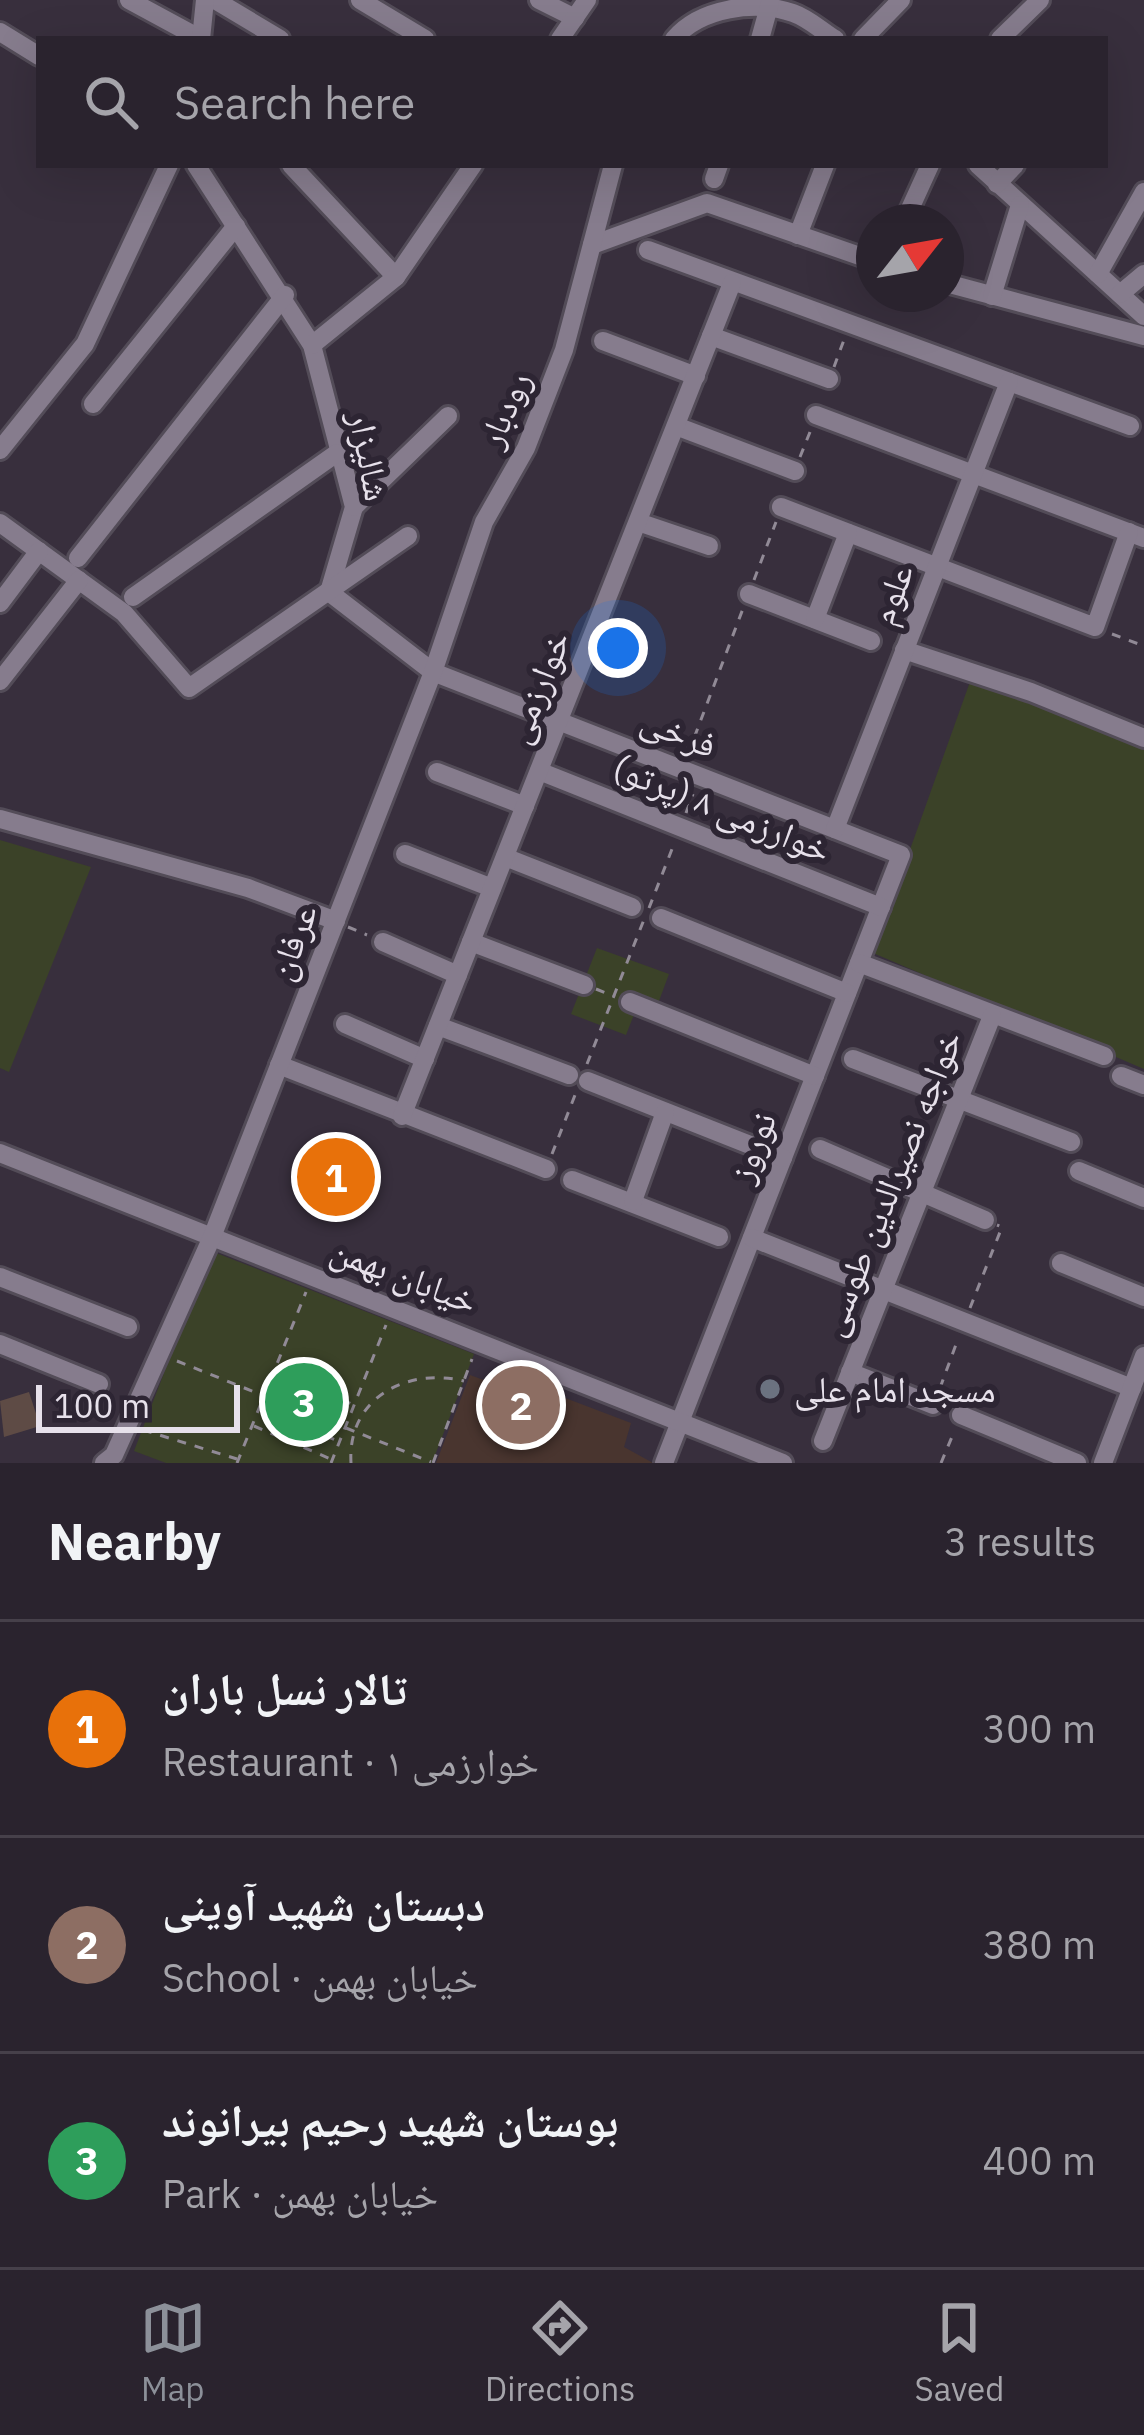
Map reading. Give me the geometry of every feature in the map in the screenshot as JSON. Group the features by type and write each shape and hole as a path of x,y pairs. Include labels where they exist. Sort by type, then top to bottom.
{"street":[{"path":"129,0 195,36"},
{"path":"201,36 205,0"},
{"path":"215,0 275,36"},
{"path":"360,0 419,36"},
{"path":"539,0 575,18"},
{"path":"562,36 587,0"},
{"path":"866,36 901,0"},
{"path":"1003,36 1040,0"},
{"path":"677,36 686,25 724,9 770,5 795,13 831,36"},
{"path":"761,36 770,5"},
{"path":"0,32 36,54"},
{"path":"0,450 86,344 169,168"},
{"name":"شالیزار","path":"198,168 285,295 312,345 354,507 329,592"},
{"path":"294,168 396,277"},
{"path":"312,345 396,277 471,168"},
{"name":"رودبار","path":"434,672 484,522 526,448 564,350 612,168"},
{"path":"798,235 824,168"},
{"path":"912,204 929,168"},
{"path":"980,168 1144,316"},
{"path":"998,184 1012,168"},
{"path":"1098,274 1144,192"},
{"path":"592,244 707,202 856,255"},
{"path":"992,296 1020,205"},
{"path":"93,404 236,226"},
{"path":"647,250 1130,426"},
{"path":"1120,294 1144,274"},
{"name":"خوارزمی","path":"402,1116 732,283"},
{"path":"964,288 1144,336"},
{"path":"77,558 285,295"},
{"path":"711,336 829,379"},
{"path":"604,341 696,376"},
{"name":"علوم","path":"835,829 1009,382"},
{"path":"781,507 1095,627 1136,535 817,415"},
{"path":"354,507 448,416"},
{"path":"676,426 795,470"},
{"path":"134,596 337,453"},
{"path":"638,522 709,547"},
{"path":"0,523 124,613 189,688 408,536"},
{"path":"815,619 848,533"},
{"path":"0,603 39,551"},
{"path":"0,681 79,580"},
{"path":"329,592 434,672"},
{"path":"749,594 871,641"},
{"path":"904,650 1031,692 1144,738"},
{"name":"فرخی","path":"434,672 901,855"},
{"name":"عرفان","path":"109,1459 212,1237 434,672"},
{"name":"خوارزمی ۸ (پرتو)","path":"539,771 881,907"},
{"path":"437,772 525,806"},
{"path":"0,819 248,889 335,921"},
{"path":"405,854 492,888"},
{"name":"نوروز","path":"664,1463 901,855"},
{"path":"505,857 632,908"},
{"path":"661,918 847,993"},
{"path":"383,942 458,975"},
{"path":"471,942 584,985"},
{"path":"859,963 1104,1056"},
{"path":"622,999 815,1076"},
{"name":"خواجه نصیرالدین طوسی","path":"824,1441 992,1016"},
{"path":"344,1024 425,1059"},
{"path":"438,1026 783,1158"},
{"path":"853,1059 1071,1142"},
{"path":"279,1065 547,1169"},
{"path":"1120,1076 1144,1085"},
{"path":"632,1201 665,1112"},
{"path":"820,1149 985,1220"},
{"name":"خیابان بهمن","path":"0,1153 783,1463"},
{"path":"1079,1171 1144,1198"},
{"path":"572,1180 719,1238"},
{"path":"752,1238 964,1323 1134,1402"},
{"path":"1061,1263 1144,1297"},
{"path":"0,1276 128,1328"},
{"path":"0,1344 99,1384"},
{"path":"1103,1463 1134,1402 1144,1356"},
{"path":"850,1372 936,1397"},
{"path":"961,1415 1077,1463"},
{"path":"109,1459 134,1463"}],"path":[{"path":"829,379 850,324"},
{"path":"795,470 817,415"},
{"path":"547,1169 622,999 680,827 691,772 781,507"},
{"path":"1095,627 1144,646"},
{"path":"335,921 383,942"},
{"path":"584,985 622,999"},
{"path":"936,1397 1002,1226 985,1220"},
{"path":"128,1425 238,1461 313,1276"},
{"path":"252,1426 332,1461 393,1307"},
{"path":"345,1428 433,1463 479,1340"},
{"path":"160,1354 264,1396"},
{"path":"274,1370 354,1405"},
{"path":"351,1463 354,1431 364,1411 398,1382 442,1375 464,1381"},
{"path":"268,1386 348,1421"},
{"path":"259,1409 340,1442"}],"shaded area":[{"path":"470,1375 503,1387 510,1377 631,1423 624,1447 653,1463 436,1463"}],"green space":[{"path":"971,679 1144,750 1144,1069 873,953"},
{"path":"0,840 91,867 9,1072 0,1068"},
{"path":"597,948 669,974 653,1017 635,1012 626,1035 571,1014"},
{"path":"211,1251 474,1354 432,1463 166,1463 134,1451"}],"building":[{"path":"29,1392 40,1426 4,1437 0,1401"}],"place":[{"name":"تالار نسل باران","path":"336,1177"},
{"name":"مسجد امام علی","path":"770,1389"},
{"name":"بوستان شهید رحیم بیرانوند","path":"304,1402"},
{"name":"دبستان شهید آوینی","path":"521,1405"}]}
